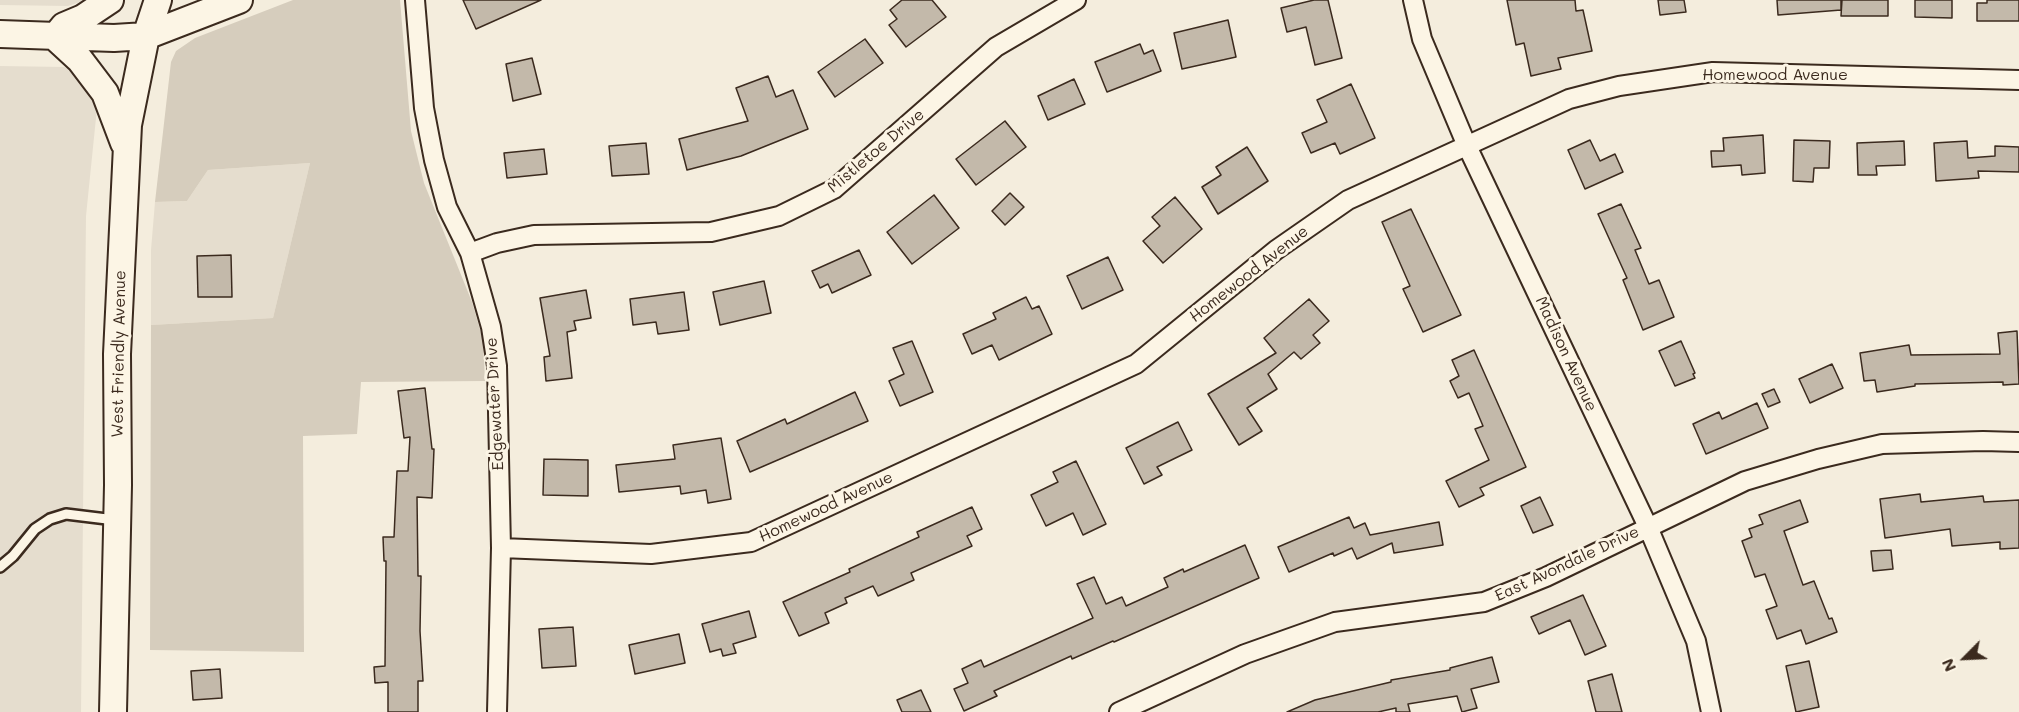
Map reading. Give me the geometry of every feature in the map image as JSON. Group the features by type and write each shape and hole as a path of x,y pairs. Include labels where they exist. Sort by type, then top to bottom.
{"main road":[{"path":"56,37 64,26 82,18 110,0"},
{"name":"West Friendly Avenue","path":"114,712 117,354 128,125 146,36 158,0"},
{"path":"0,34 114,38 146,36 238,0"},
{"path":"56,37 80,60 105,93 123,136 127,153"}],"street":[{"name":"Edgewater Drive","path":"415,0 424,108 434,160 447,207 470,253 492,327 497,366 501,548 497,712"},
{"name":"Mistletoe Drive","path":"470,253 497,243 534,235 711,232 779,216 834,189 996,47 1076,0"},
{"name":"Madison Avenue","path":"1413,0 1422,39 1467,146 1648,526 1696,641 1711,712"},
{"name":"Homewood Avenue","path":"501,548 651,554 751,542 1136,364 1276,250 1348,200 1569,99 1619,86 1713,72 2019,80"},
{"name":"East Avondale Drive","path":"1119,712 1245,654 1335,622 1484,602 1546,577 1648,526 1745,482 1818,459 1882,444 2019,442"}],"lane":[{"path":"0,567 13,556 35,529 50,519 66,514 117,520"}],"shaded area":[{"path":"0,0 86,0 68,6 0,5"},
{"path":"293,0 400,0 411,131 424,183 472,302 483,340 485,381 361,382 357,434 303,436 304,652 150,650 151,325 273,318 310,163 208,170 187,201 155,202 171,62 176,51 195,38"},
{"path":"0,66 64,67 75,72 91,87 97,108 86,216 81,712 0,712"},
{"path":"310,163 273,318 151,325 151,250 155,202 187,201 208,170"}],"building":[{"path":"463,0 541,0 476,29"},
{"path":"902,0 932,0 946,17 906,47 889,25 897,19 890,10"},
{"path":"1314,0 1328,0 1342,58 1315,65 1306,27 1287,32 1281,8"},
{"path":"1507,0 1575,0 1576,11 1583,10 1592,51 1558,58 1561,69 1531,76 1524,43 1516,45"},
{"path":"1658,0 1684,0 1686,12 1660,15"},
{"path":"1777,0 1841,0 1841,10 1778,15"},
{"path":"1842,0 1888,0 1888,16 1841,16"},
{"path":"1915,0 1952,0 1952,18 1915,17"},
{"path":"1987,0 2019,0 2019,21 1977,21 1977,3 1987,3"},
{"path":"1228,20 1236,57 1182,69 1174,33"},
{"path":"865,39 883,63 835,97 818,72"},
{"path":"1140,44 1144,54 1153,50 1161,71 1107,92 1095,62"},
{"path":"532,58 541,94 513,101 506,64"},
{"path":"768,76 776,97 793,90 808,129 741,156 687,170 679,139 748,121 736,88"},
{"path":"1074,79 1085,104 1048,120 1038,96"},
{"path":"1351,84 1375,138 1340,154 1335,143 1311,153 1302,133 1327,122 1317,100"},
{"path":"1005,121 1026,147 976,185 956,159"},
{"path":"1763,135 1765,173 1742,175 1741,165 1712,167 1711,151 1724,151 1723,138"},
{"path":"1590,140 1600,161 1615,154 1623,172 1585,189 1568,150"},
{"path":"1794,140 1830,141 1829,168 1814,168 1813,182 1793,181"},
{"path":"1904,141 1905,165 1876,166 1877,175 1858,175 1857,143"},
{"path":"1967,141 1968,158 1995,156 1995,146 2019,147 2019,172 1978,171 1979,178 1936,181 1934,143"},
{"path":"646,143 649,174 612,176 609,146"},
{"path":"1247,147 1268,181 1218,214 1202,187 1221,175 1216,167"},
{"path":"544,149 547,174 507,178 504,153"},
{"path":"1010,193 1024,207 1005,225 992,211"},
{"path":"934,195 959,228 912,264 887,232"},
{"path":"1175,197 1202,229 1163,263 1143,241 1160,226 1152,217"},
{"path":"1621,204 1641,248 1635,250 1649,284 1659,280 1674,317 1643,330 1623,280 1627,278 1598,214"},
{"path":"1411,209 1461,315 1423,332 1403,289 1410,286 1382,222"},
{"path":"859,250 871,275 832,293 828,284 820,288 812,271"},
{"path":"231,255 232,297 198,297 197,256"},
{"path":"1108,257 1123,290 1082,309 1067,276"},
{"path":"764,281 771,313 720,325 713,292"},
{"path":"586,290 591,318 574,321 576,330 567,332 572,378 546,381 544,357 550,356 540,298"},
{"path":"684,292 689,330 658,334 656,322 633,325 630,299"},
{"path":"1026,297 1032,309 1039,306 1052,334 999,360 992,345 972,354 963,334 996,319 993,313"},
{"path":"1309,299 1329,321 1313,335 1320,343 1301,359 1294,352 1268,374 1277,389 1247,408 1262,431 1239,445 1208,394 1276,353 1264,338"},
{"path":"2017,331 2019,384 2003,385 2003,382 1915,384 1915,386 1877,392 1875,380 1864,381 1860,353 1909,345 1911,355 2000,354 1998,333"},
{"path":"912,341 933,392 900,406 889,381 904,374 893,348"},
{"path":"1681,341 1695,378 1675,386 1659,351"},
{"path":"1474,350 1526,467 1480,488 1484,495 1459,507 1446,481 1489,460 1475,429 1483,426 1469,393 1458,398 1450,381 1459,376 1452,360"},
{"path":"1832,364 1843,388 1810,403 1799,379"},
{"path":"425,388 432,449 434,449 432,498 417,497 423,681 418,681 418,712 388,712 388,682 375,683 374,667 385,666 386,561 384,561 383,537 394,537 397,471 408,471 410,437 404,438 398,391"},
{"path":"1774,389 1780,402 1768,407 1762,394"},
{"path":"855,392 868,421 750,472 737,441 785,419 787,424"},
{"path":"1757,403 1768,428 1706,454 1693,424 1719,412 1722,419"},
{"path":"1178,422 1192,450 1157,467 1162,475 1144,484 1126,448"},
{"path":"721,438 731,499 708,503 706,490 681,494 680,486 619,492 616,465 675,459 673,445"},
{"path":"544,459 588,460 588,496 543,495"},
{"path":"1076,461 1106,524 1083,535 1073,513 1046,526 1031,495 1058,482 1053,472"},
{"path":"1920,494 1921,502 1983,496 1984,502 2019,500 2019,548 2000,549 2000,542 1952,546 1950,529 1885,538 1880,499"},
{"path":"1540,497 1553,525 1533,533 1521,506"},
{"path":"1800,500 1808,522 1784,531 1803,585 1814,581 1829,619 1832,618 1837,632 1806,644 1801,630 1777,639 1766,610 1777,606 1765,574 1755,577 1742,541 1752,537 1749,529 1763,524 1759,515"},
{"path":"972,507 982,529 967,536 972,546 911,573 914,580 878,596 873,586 845,598 847,603 825,613 829,623 799,636 783,602 850,572 849,569 919,537 917,532"},
{"path":"1349,517 1354,528 1365,523 1370,535 1439,522 1443,545 1394,553 1392,543 1357,559 1352,548 1334,556 1333,553 1289,572 1278,547"},
{"path":"1245,545 1259,578 1114,642 1072,659 1071,656 994,691 997,696 964,711 954,689 968,683 962,669 981,660 984,667 1093,618 1077,584 1094,577 1106,604 1122,597 1126,606 1168,587 1164,578 1183,569 1184,572"},
{"path":"1891,550 1893,569 1873,571 1871,551"},
{"path":"1583,595 1606,646 1585,655 1570,620 1539,634 1531,617"},
{"path":"749,611 756,637 733,644 736,653 723,656 721,649 710,652 702,624"},
{"path":"573,627 576,666 542,668 539,629"},
{"path":"679,634 685,663 635,674 629,645"},
{"path":"1492,657 1499,682 1471,689 1477,708 1462,712 1457,696 1408,704 1410,712 1396,712 1396,708 1378,712 1287,712 1315,700 1391,682 1391,680 1450,670 1450,668"},
{"path":"1809,661 1819,707 1796,712 1786,666"},
{"path":"220,669 222,698 193,700 191,671"},
{"path":"1612,674 1622,712 1596,712 1588,681"},
{"path":"921,690 931,712 902,712 897,700"}]}
